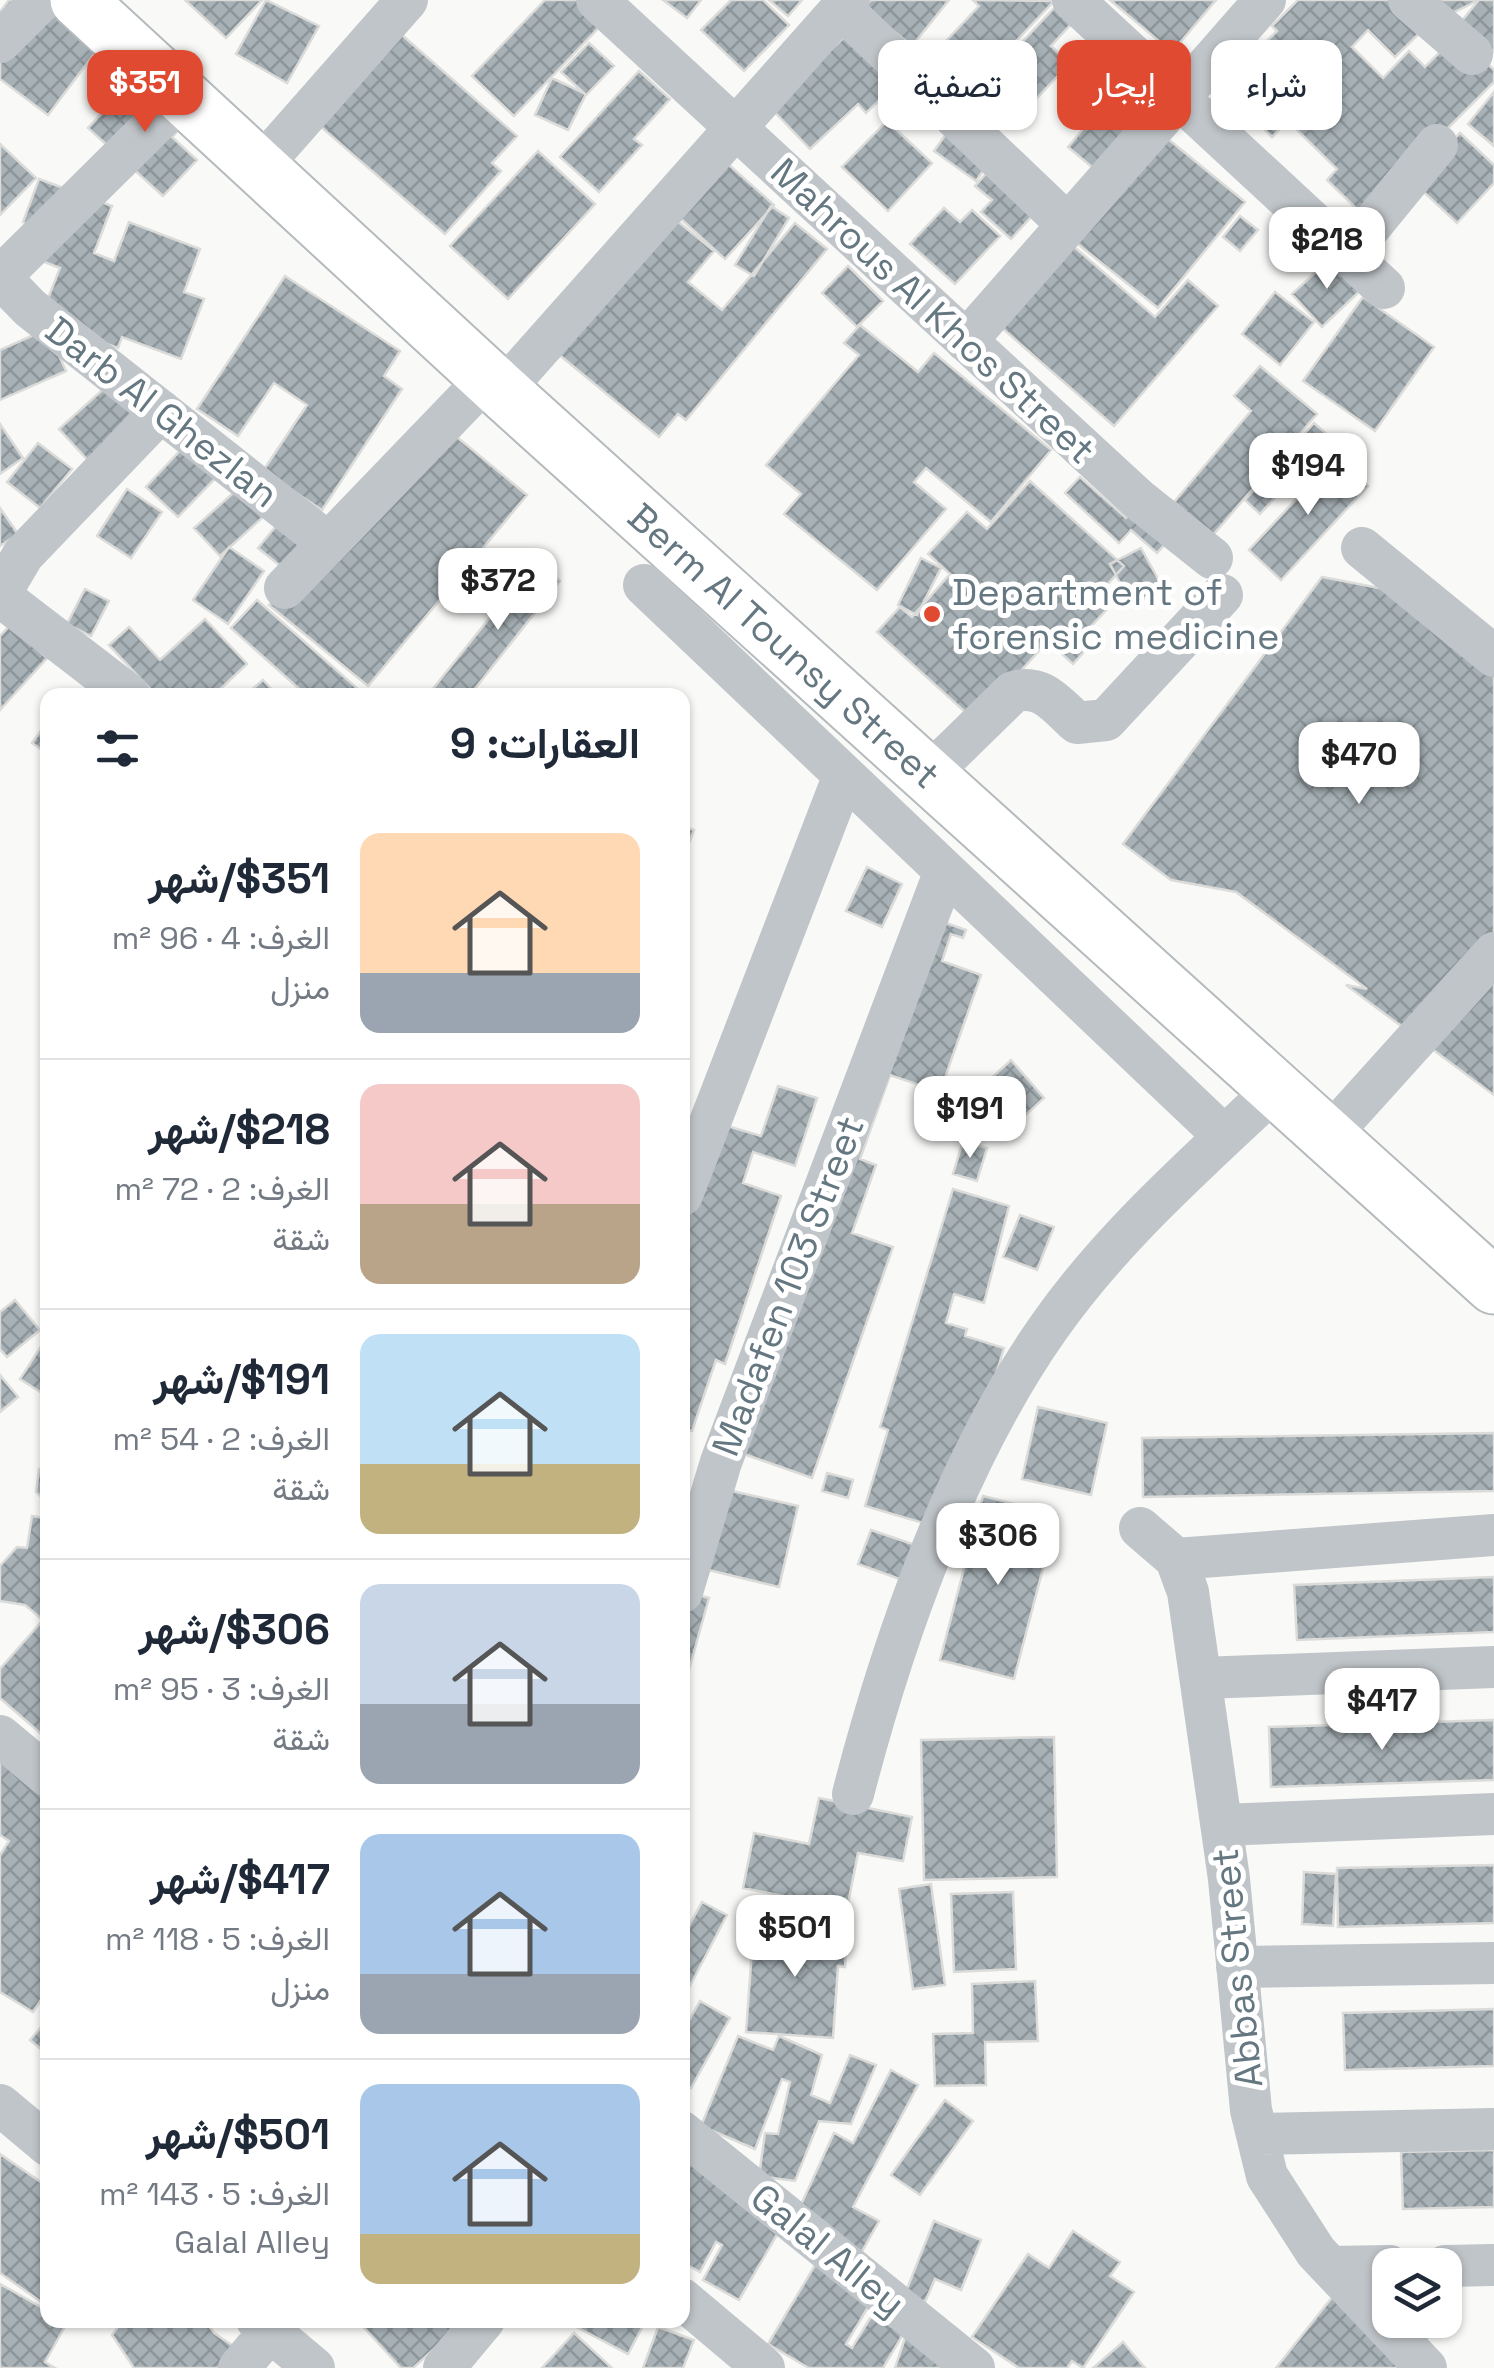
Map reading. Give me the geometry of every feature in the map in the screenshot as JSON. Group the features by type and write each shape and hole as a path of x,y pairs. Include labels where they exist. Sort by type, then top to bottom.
{"main road":[{"name":"Berm Al Tounsy Street","path":"78,0 495,384 1494,1286"}],"street":[{"path":"0,42 42,0"},
{"name":"Mahrous Al Khos Street","path":"597,0 1217,576 1106,720 1077,723 1046,694 1024,688 1013,692 927,776"},
{"path":"1073,0 1115,40"},
{"path":"1191,84 1265,0"},
{"path":"1409,0 1472,54"},
{"path":"285,588 495,384 846,4 1068,225"},
{"path":"259,168 382,9"},
{"path":"0,278 182,96"},
{"path":"1191,111 1384,288"},
{"path":"966,342 1151,130"},
{"path":"1348,254 1437,145"},
{"name":"Darb Al Ghezlan","path":"0,278 30,308 328,543"},
{"path":"120,688 4,605 23,554 161,411"},
{"path":"1362,548 1494,656"},
{"path":"644,585 1224,1136"},
{"path":"693,1128 844,775"},
{"name":"Madafen 103 Street","path":"690,1565 720,1462 945,870"},
{"path":"1327,1138 1494,953"},
{"path":"853,1794 866,1742 929,1563 983,1438 1049,1327 1130,1226 1274,1090"},
{"path":"1140,1528 1176,1559 1494,1535"},
{"name":"Abbas Street","path":"1176,1559 1188,1592 1202,1678 1257,2134 1267,2176 1316,2252 1426,2368"},
{"path":"1202,1678 1494,1666"},
{"path":"0,1736 40,1769"},
{"path":"1222,1824 1494,1814"},
{"path":"1237,1967 1494,1963"},
{"path":"0,2105 40,2138"},
{"path":"1257,2134 1494,2129"},
{"name":"Galal Alley","path":"690,2138 974,2368"},
{"path":"1330,2267 1372,2266"},
{"path":"1462,2266 1494,2266"},
{"path":"690,2306 764,2368"},
{"path":"239,2368 262,2328"},
{"path":"265,2328 314,2368"},
{"path":"444,2368 477,2328"}],"building":[{"path":"9,0 66,0 110,33 48,115 0,79 0,12"},
{"path":"185,0 262,0 226,38"},
{"path":"266,0 319,26 287,83 236,54"},
{"path":"545,0 588,0 607,19 514,116 472,76"},
{"path":"663,0 701,0 687,18"},
{"path":"731,0 763,0 789,25 744,71 701,30"},
{"path":"769,0 802,0 788,16"},
{"path":"871,0 949,0 917,40 905,40 864,7"},
{"path":"973,0 1054,1 1017,40 947,40 979,6"},
{"path":"1110,0 1216,0 1182,40 1158,40"},
{"path":"1298,0 1401,0 1427,26 1395,57 1368,30 1352,47 1383,78 1409,51 1425,67 1458,34 1494,70 1494,82 1362,214 1327,180 1337,169 1297,130 1342,130 1342,40 1268,40 1277,31 1272,26"},
{"path":"1433,0 1479,0 1442,18"},
{"path":"1479,0 1494,0 1494,52 1460,23"},
{"path":"1056,6 1073,22 1051,46 1057,51 1057,77 1037,98 1037,40 1024,40"},
{"path":"855,27 878,51 878,102 866,113 858,104 810,149 770,107"},
{"path":"402,35 517,136 492,163 501,171 445,234 321,127"},
{"path":"589,43 614,66 586,95 561,72"},
{"path":"639,71 670,99 634,139 642,145 599,192 560,157"},
{"path":"138,74 188,120 172,137 197,160 163,196 88,128"},
{"path":"552,78 586,94 568,130 535,115"},
{"path":"1494,92 1494,146 1468,124"},
{"path":"878,130 897,130 932,163 888,211 842,167"},
{"path":"949,130 970,130 998,149 976,181 934,151"},
{"path":"1082,130 1163,130 1116,187 1068,147"},
{"path":"1460,133 1494,165 1494,183 1457,223 1413,182"},
{"path":"1162,134 1245,202 1158,308 1074,241"},
{"path":"0,144 36,178 0,215"},
{"path":"538,151 595,204 508,299 450,246"},
{"path":"1005,153 1052,194 1011,239 981,212 992,200 975,186"},
{"path":"718,155 774,205 725,259 669,208"},
{"path":"39,179 112,206 94,253 114,261 129,222 200,249 184,292 204,299 181,359 122,337 118,348 40,319 60,268 32,257 43,230 23,222"},
{"path":"771,206 789,218 754,276 735,265"},
{"path":"944,208 960,222 972,210 1000,236 955,284 910,244"},
{"path":"665,211 714,251 688,282 722,310 795,223 827,249 686,420 678,414 659,437 551,348"},
{"path":"1240,216 1258,230 1240,251 1223,237"},
{"path":"1057,232 1155,317 1188,280 1218,306 1114,426 985,313"},
{"path":"1332,257 1362,289 1322,327 1292,294"},
{"path":"848,266 883,301 857,327 822,293"},
{"path":"285,276 400,351 384,376 402,389 322,510 263,471 307,405 274,383 238,436 197,409"},
{"path":"1275,292 1314,322 1280,365 1242,334"},
{"path":"1363,297 1434,347 1375,431 1303,381"},
{"path":"860,325 918,372 934,353 1051,450 991,522 926,468 914,482 946,509 877,590 784,514 801,494 766,465 859,355 844,343"},
{"path":"47,329 66,371 0,400 0,350"},
{"path":"1260,366 1317,414 1213,535 1174,502 1251,411 1234,396"},
{"path":"119,375 169,430 110,484 59,429"},
{"path":"435,419 527,495 368,686 269,605 293,576 258,548 290,509 331,543"},
{"path":"1314,423 1330,437 1260,514 1245,500"},
{"path":"0,424 23,458 0,474"},
{"path":"192,438 225,468 178,517 146,487"},
{"path":"38,443 72,469 40,508 7,482"},
{"path":"1335,457 1368,486 1281,580 1249,550"},
{"path":"1080,477 1126,518 1147,496 1181,526 1157,553 1131,530 1119,543 1065,493"},
{"path":"249,479 274,507 220,556 194,528"},
{"path":"1030,481 1124,566 1097,596 1109,607 1081,637 1090,645 1073,664 1048,641 975,721 877,632 900,607 912,617 950,574 928,554 967,512 987,529"},
{"path":"127,489 162,512 131,558 97,536"},
{"path":"0,508 18,534 0,546"},
{"path":"229,547 264,571 228,624 193,600"},
{"path":"1141,548 1163,588 1132,605 1110,564"},
{"path":"921,558 941,568 917,615 898,605"},
{"path":"535,561 560,581 476,688 434,688"},
{"path":"1322,577 1421,596 1494,636 1494,1095 1346,985 1367,989 1236,892 1171,880 1123,844"},
{"path":"85,589 109,601 91,636 67,624"},
{"path":"257,600 357,688 298,688 231,628"},
{"path":"205,619 247,664 221,688 149,688 109,645 129,627 160,660"},
{"path":"10,625 47,658 0,710 0,636"},
{"path":"263,680 270,688 254,688"},
{"path":"40,732 40,748 32,743"},
{"path":"867,867 902,884 882,927 846,911"},
{"path":"918,913 966,930 963,938 951,934 942,961 981,975 940,1092 890,1075 860,1159 876,1165 852,1233 893,1247 812,1478 721,1446"},
{"path":"1011,1060 1044,1098 1020,1120 987,1082"},
{"path":"778,1086 817,1098 795,1166 753,1152 743,1183 781,1196 725,1364 716,1360 692,1431 690,1195 714,1122 761,1136"},
{"path":"963,1141 987,1148 977,1181 953,1174"},
{"path":"953,1189 1009,1206 984,1303 954,1294 946,1323 967,1329 965,1336 1004,1348 953,1515 923,1523 865,1506 888,1430 880,1427"},
{"path":"1020,1215 1054,1227 1037,1270 1003,1257"},
{"path":"15,1300 40,1330 7,1357 0,1349 0,1312"},
{"path":"40,1348 40,1392 20,1379"},
{"path":"0,1375 18,1397 0,1412"},
{"path":"1038,1407 1107,1423 1091,1495 1022,1479"},
{"path":"1494,1433 1494,1491 1143,1497 1142,1438"},
{"path":"39,1469 40,1496 36,1492"},
{"path":"827,1473 853,1480 848,1498 822,1491"},
{"path":"697,1483 798,1506 779,1587 700,1568"},
{"path":"983,1496 1057,1515 1014,1679 940,1660"},
{"path":"32,1516 40,1518 40,1618 25,1605 0,1601 0,1566 17,1547 27,1548"},
{"path":"871,1530 942,1554 930,1590 858,1564"},
{"path":"1494,1577 1494,1632 1297,1640 1294,1585"},
{"path":"690,1593 709,1598 690,1666"},
{"path":"40,1623 40,1733 0,1698 0,1669"},
{"path":"1494,1720 1494,1780 1271,1787 1269,1727"},
{"path":"1054,1737 1057,1877 924,1880 921,1740"},
{"path":"0,1760 40,1784 40,2001 33,2012 0,1992 0,1855 9,1841 0,1835"},
{"path":"819,1798 912,1817 903,1861 858,1853 847,1909 743,1888 754,1833 809,1844"},
{"path":"1494,1865 1494,1923 1338,1927 1337,1868"},
{"path":"1304,1872 1336,1874 1333,1926 1302,1924"},
{"path":"931,1884 945,1985 913,1989 899,1889"},
{"path":"1013,1892 1016,1969 954,1972 951,1894"},
{"path":"702,1902 727,1915 690,1986 690,1924"},
{"path":"754,1923 847,1930 845,1967 838,1966 833,2038 746,2032"},
{"path":"1035,1981 1038,2041 985,2042 986,2085 935,2086 933,2034 973,2033 972,1984"},
{"path":"700,2001 730,2018 691,2088 690,2087 690,2019"},
{"path":"1494,2009 1494,2066 1345,2070 1343,2013"},
{"path":"40,2028 40,2048 30,2040"},
{"path":"738,2036 773,2050 779,2036 822,2055 811,2095 830,2103 850,2055 876,2065 851,2124 819,2121 795,2181 759,2176 765,2133 778,2134 790,2082 782,2079 755,2149 701,2126"},
{"path":"891,2070 918,2085 853,2207 879,2221 860,2255 794,2220 834,2133 853,2143"},
{"path":"945,2100 973,2121 920,2195 891,2175"},
{"path":"690,2149 793,2207 739,2300 703,2280 722,2245 716,2242 700,2272 690,2266"},
{"path":"1494,2150 1494,2207 1403,2209 1401,2152"},
{"path":"0,2154 40,2182 40,2301 0,2273"},
{"path":"934,2221 981,2240 961,2290 935,2279 925,2302 905,2294"},
{"path":"1073,2231 1120,2262 1110,2276 1134,2292 1083,2368 1072,2361 1067,2368 1019,2368 972,2337 1028,2254 1049,2268"},
{"path":"820,2257 877,2292 846,2344 852,2348 880,2302 911,2321 883,2368 809,2368 768,2344"},
{"path":"1357,2266 1372,2278 1372,2338 1428,2338 1404,2368 1276,2368"},
{"path":"0,2284 40,2306 40,2328 64,2328 45,2362 55,2368 0,2368"},
{"path":"117,2328 211,2328 238,2349 225,2368 134,2368 112,2335"},
{"path":"364,2328 457,2328 413,2368 401,2368"},
{"path":"578,2328 642,2328 628,2354"},
{"path":"658,2328 694,2340 683,2368 643,2368"},
{"path":"907,2332 949,2368 895,2368"},
{"path":"574,2333 612,2368 542,2368"},
{"path":"1123,2342 1145,2368 1093,2368"}],"place":[{"name":"Department of forensic medicine","path":"932,614"}]}
